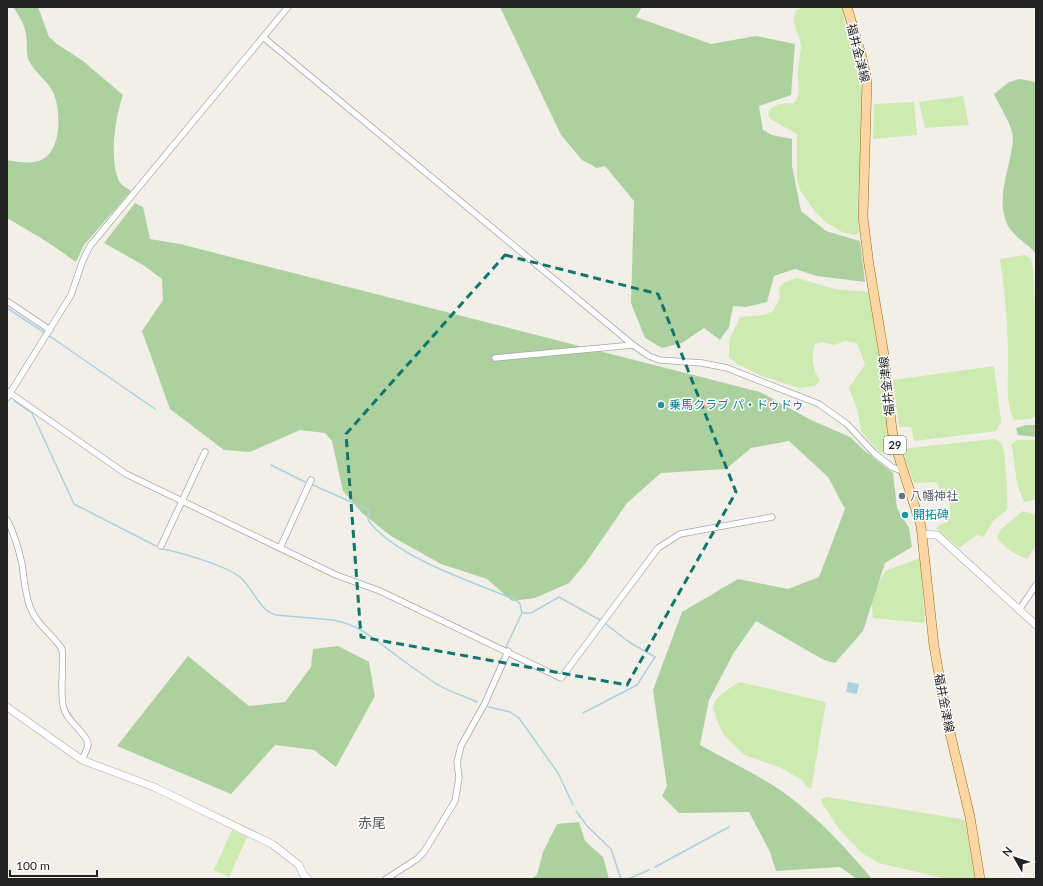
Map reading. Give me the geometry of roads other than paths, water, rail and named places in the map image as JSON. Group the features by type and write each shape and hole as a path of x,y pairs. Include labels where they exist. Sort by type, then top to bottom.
{"main road":[{"name":"福井金津線","path":"847,7 867,81 863,218 884,355 892,430 921,524 934,646 947,720 970,817 980,879"}],"street":[{"path":"288,7 90,246 83,260 71,295 8,394 126,474 349,581 380,591 508,651 561,678 658,548 680,534 772,517"},
{"path":"263,38 633,345 649,356 660,360 702,363 727,368 819,404 848,424 874,453 892,467 904,472"},
{"path":"7,301 50,330"},
{"path":"495,358 633,345"},
{"path":"161,546 181,500 205,452"},
{"path":"280,548 311,480"},
{"path":"7,520 22,564 24,585 30,607 36,621 58,642 62,649 63,705 65,714 70,722 87,739 88,745 82,760"},
{"path":"922,534 937,535 1036,625"},
{"path":"1019,610 1036,585"},
{"path":"386,879 417,859 424,852 455,801 459,778 457,762 461,746 485,703 508,651"},
{"path":"7,707 82,760 154,787 272,844 300,865 303,874 308,879"}],"water":[{"path":"848,682 859,684 857,694 846,692"}],"waterway":[{"path":"7,308 45,333"},
{"path":"48,335 155,409"},
{"path":"14,401 32,413 74,504 156,546"},
{"path":"271,465 305,482"},
{"path":"313,485 369,510 368,520 381,534 397,546 436,568 516,600 520,604 522,613 531,613 559,597 600,620"},
{"path":"163,549 206,561 229,570 243,580 261,605 270,613 276,615 333,620 352,625 360,629 435,683 477,702"},
{"path":"506,647 522,613"},
{"path":"583,713 637,685 655,657 629,642 606,624"},
{"path":"489,707 510,712 519,718 558,773 573,805"},
{"path":"576,811 587,826 611,849 621,879"},
{"path":"655,867 729,827"},
{"path":"628,879 649,870"}],"place":[{"name":"乗馬クラブ パ・ドゥドゥ","path":"661,405"},
{"name":"八幡神社","path":"902,496"},
{"name":"開拓碑","path":"905,515"}],"district":[{"name":"赤尾","path":"372,823"}]}
